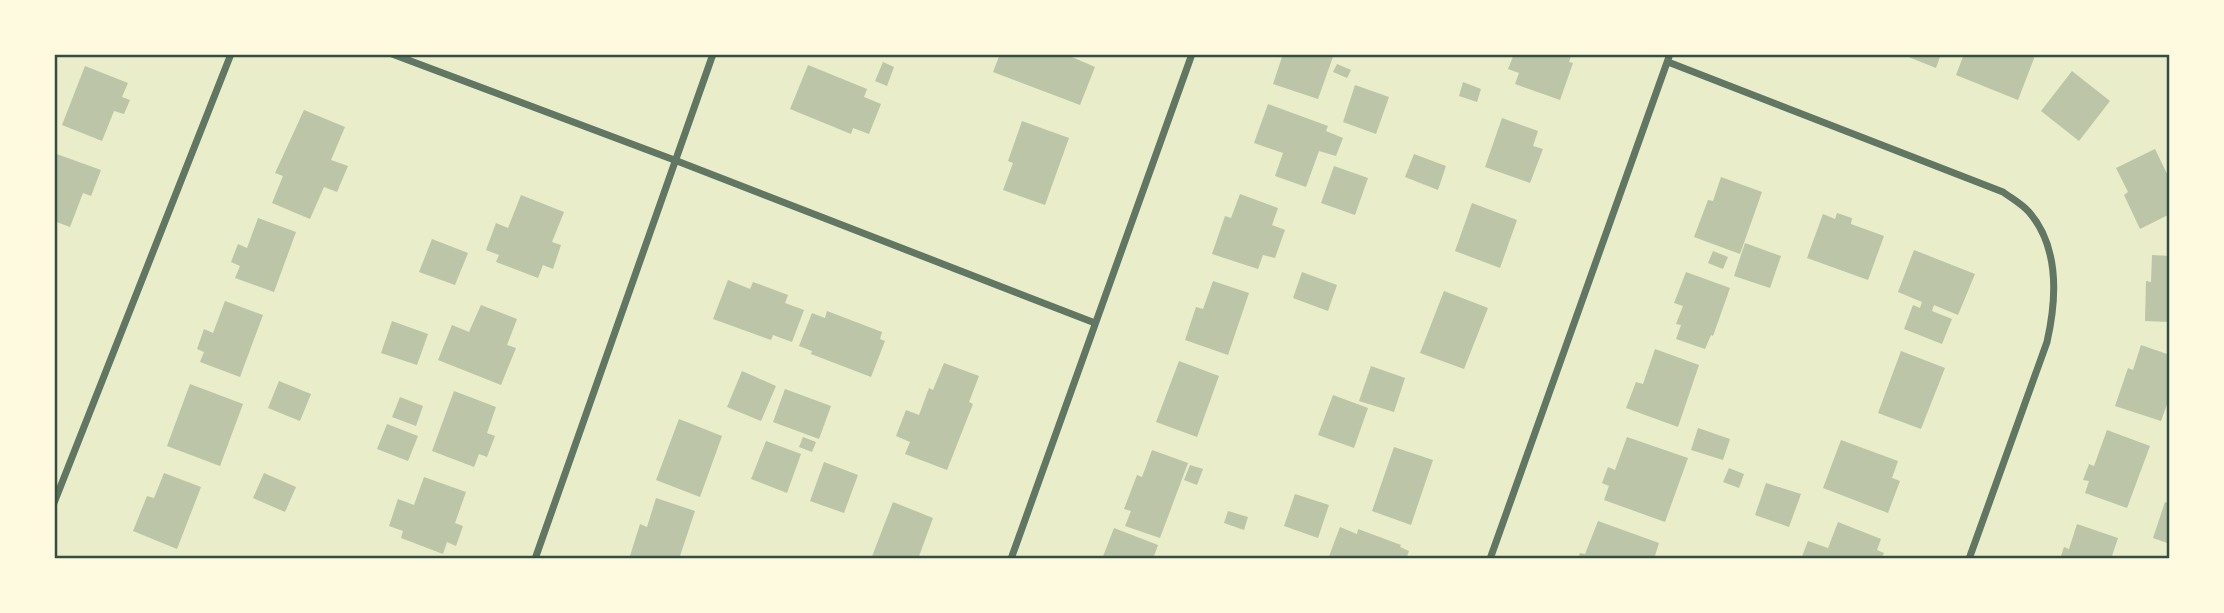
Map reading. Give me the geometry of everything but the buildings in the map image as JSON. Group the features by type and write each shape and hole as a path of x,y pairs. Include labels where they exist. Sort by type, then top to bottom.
{"street":[{"path":"54,503 231,54"},
{"path":"392,54 1095,323"},
{"path":"535,559 713,54"},
{"path":"1011,559 1192,54"},
{"path":"1490,559 1669,58 2003,192 2026,209 2039,226 2048,244 2055,283 2047,342 1969,559"}]}
